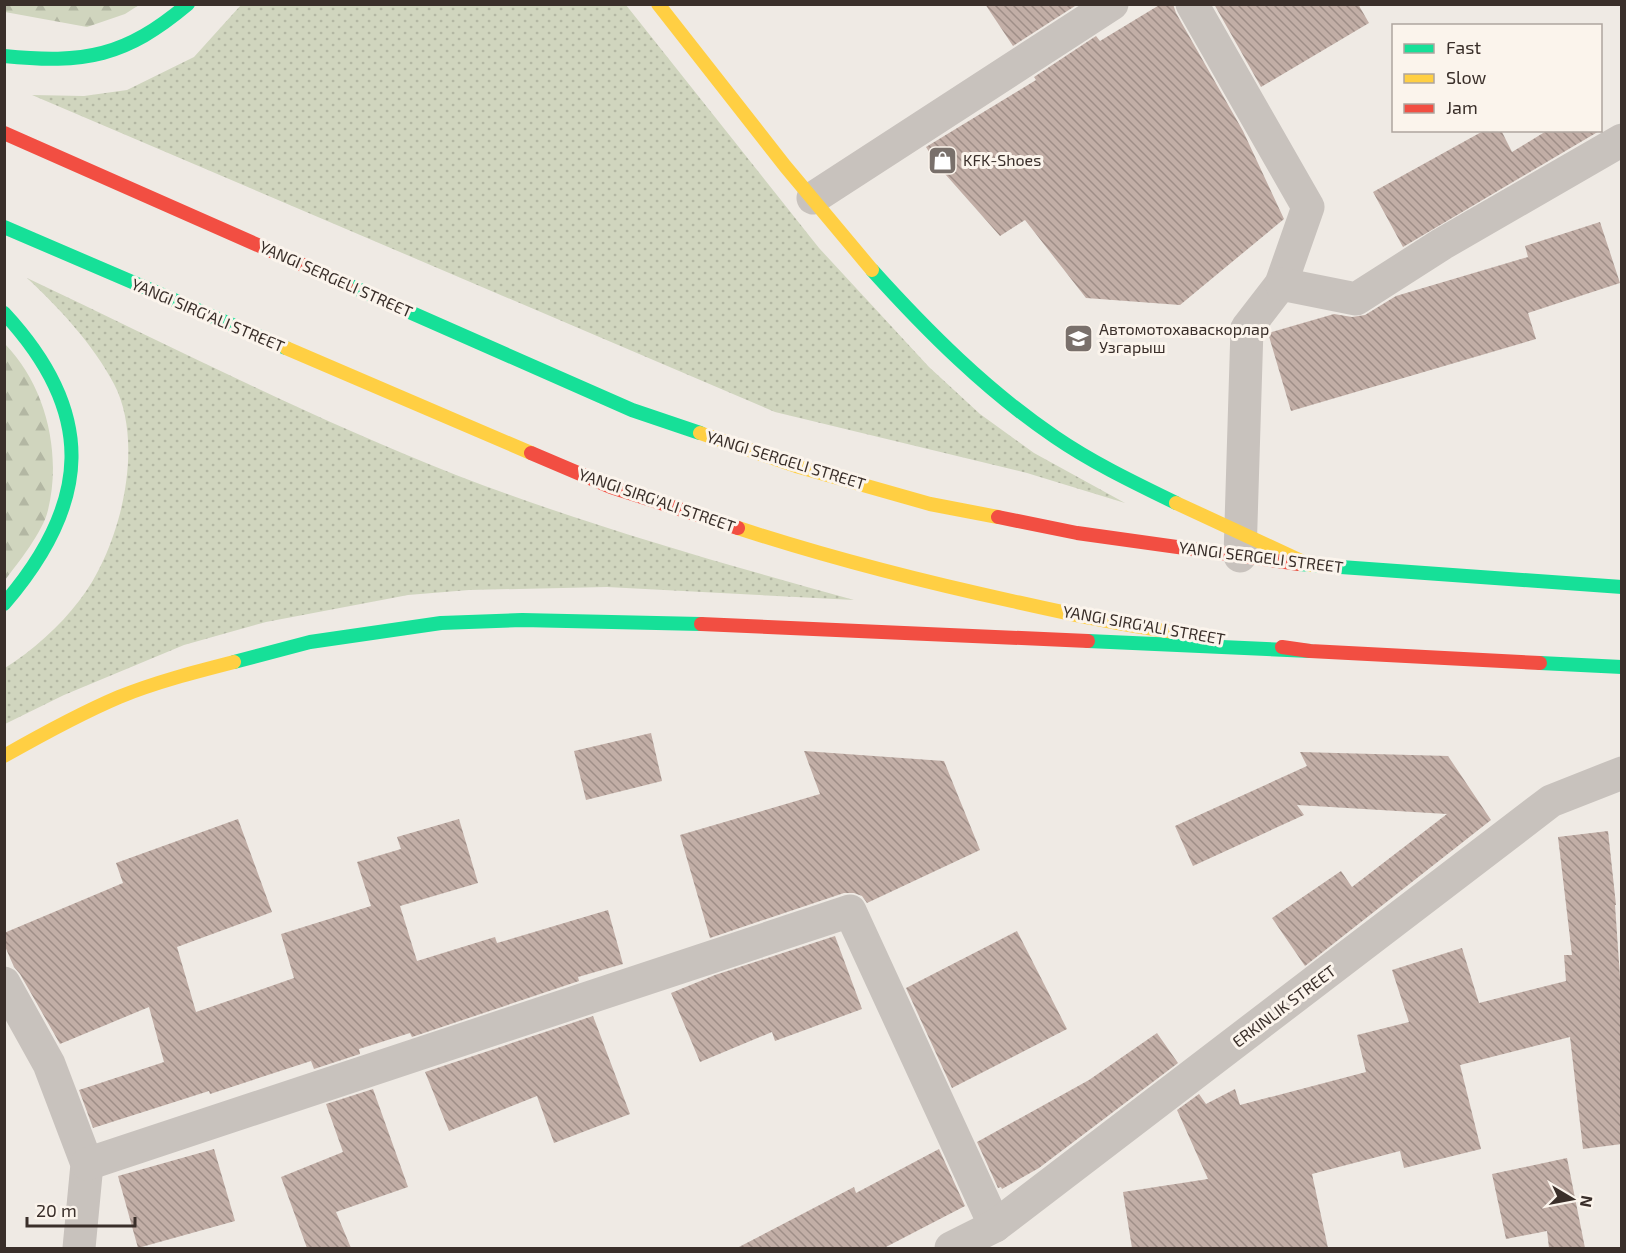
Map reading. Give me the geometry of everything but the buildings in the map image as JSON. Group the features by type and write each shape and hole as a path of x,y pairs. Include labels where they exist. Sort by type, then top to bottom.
{"main road":[{"path":"4,56 60,60 109,54 132,45 155,32 188,4"},
{"path":"658,4 872,268 925,325 979,377 1023,414 1070,447 1240,545 1310,565"},
{"name":"YANGI SERGELI STREET","path":"4,133 632,410 795,466 930,504 1077,533 1240,545 1310,565 1622,587"},
{"name":"YANGI SIRG'ALI STREET","path":"4,227 611,488 777,541 949,587 1126,626 1310,651"},
{"path":"4,313 47,367 66,412 71,436 72,458 66,505 58,526 25,583 4,604"},
{"path":"4,756 55,727 120,697 189,674 310,642 441,624 522,620 655,621 1310,651 1622,668"}],"street":[{"path":"813,198 1112,4"},
{"path":"1192,4 1308,207 1281,284 1247,328 1240,545"},
{"path":"1281,284 1356,299 1442,244 1622,140"},
{"name":"ERKINLIK STREET","path":"951,1248 995,1226 1551,801 1622,773"},
{"path":"87,1164 850,911 995,1226"},
{"path":"4,983 49,1064 87,1164 78,1248"}],"green space":[{"path":"5,4 139,5 125,14 87,27 5,12"},
{"path":"241,5 626,5 819,248 929,367 980,414 1034,453 1125,503 1027,473 775,412 32,95 84,96 127,90 194,57"},
{"path":"27,278 347,430 456,475 604,527 854,600 607,587 469,590 408,595 266,622 184,645 64,695 5,724 5,668 54,629 79,601 94,579 117,526 128,466 128,436 123,409 106,369 75,328"},
{"path":"5,344 31,380 40,400 47,421 53,466 52,488 45,519 30,547 5,580"}],"traffic: fast":[{"path":"4,56 58,59 103,53 144,36 188,4"},
{"path":"4,227 286,348"},
{"path":"872,270 959,359 1005,400 1084,455 1176,503"},
{"path":"346,284 632,410 700,433"},
{"path":"4,313 34,350 55,386 68,422 72,458 67,494 54,530 33,567 4,604"},
{"path":"1299,564 1622,587"},
{"path":"234,662 310,642 441,623 522,620 701,624"},
{"path":"1088,641 1310,651"},
{"path":"1540,663 1622,667"}],"traffic: slow":[{"path":"658,4 785,166 872,270"},
{"path":"286,348 531,453"},
{"path":"700,433 796,466 930,504 998,517"},
{"path":"1176,503 1310,565"},
{"path":"738,528 840,559 943,585 1093,618 1174,632"},
{"path":"4,756 119,697 161,682 234,662"}],"traffic: jam":[{"path":"4,133 346,284"},
{"path":"531,453 611,487 738,528"},
{"path":"998,517 1077,533 1299,564"},
{"path":"701,624 1088,641"},
{"path":"1282,647 1310,651 1540,663"}],"place":[{"name":"KFK-Shoes","path":"942,160"},
{"name":"Автомотохаваскорлар Узгарыш","path":"1078,338"}]}
